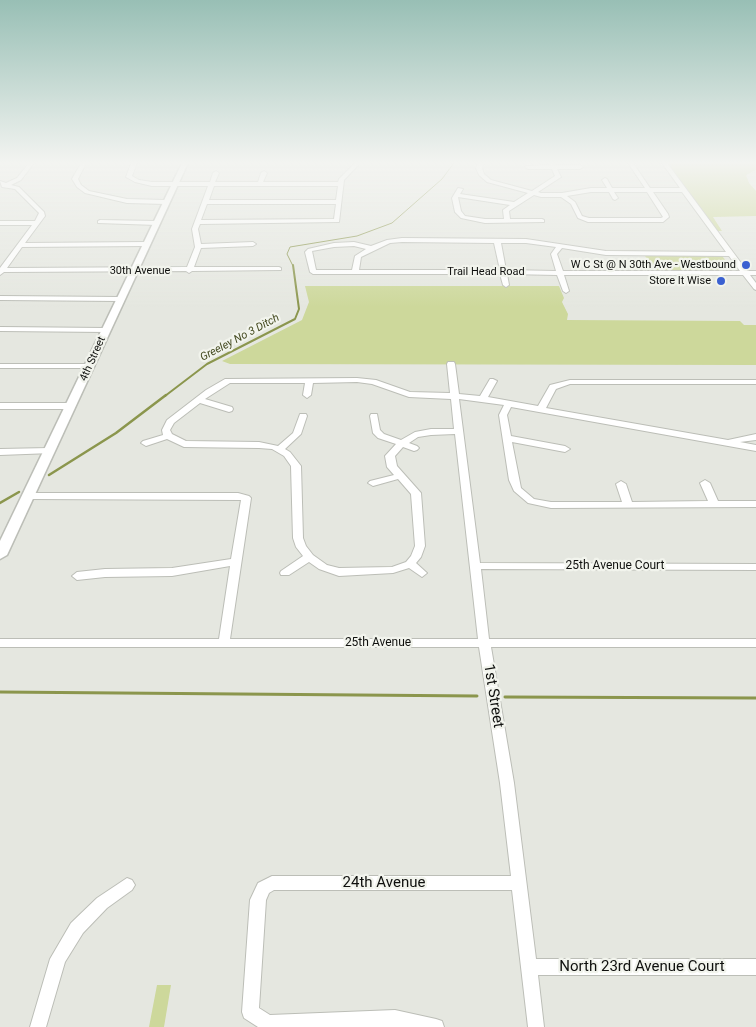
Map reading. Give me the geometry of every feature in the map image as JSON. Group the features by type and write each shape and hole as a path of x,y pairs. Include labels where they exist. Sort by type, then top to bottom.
{"main road":[{"name":"4th Street","path":"0,555 70,406 91,366 120,299 162,211"}],"street":[{"path":"1,271 38,223 42,213 40,211"},
{"path":"189,271 198,246 195,236 202,211"},
{"path":"198,222 338,221 339,211"},
{"path":"458,211 464,217 478,221 542,221"},
{"path":"506,211 507,221"},
{"path":"578,211 584,219 658,221 666,218 662,211"},
{"path":"699,211 756,288"},
{"path":"617,215 625,221"},
{"path":"100,222 157,223"},
{"path":"0,223 38,223"},
{"path":"355,272 358,256 389,241 402,240 526,241 606,253 731,254"},
{"path":"498,241 506,285"},
{"path":"21,245 146,244"},
{"path":"198,246 253,244"},
{"name":"Trail Head Road","path":"372,248 354,244 334,245 308,252 313,272 756,273"},
{"path":"560,246 554,254 566,291"},
{"name":"30th Avenue","path":"1,271 279,269"},
{"path":"0,298 120,299"},
{"path":"0,329 106,330"},
{"name":"1st Street","path":"451,364 474,566 484,644 507,783 536,1027"},
{"path":"0,366 91,366"},
{"path":"307,395 309,380"},
{"path":"459,432 420,434 401,444 395,449 390,459 392,467 416,493 420,546 416,557 410,564 384,572 338,572 323,567 309,558 298,538 296,466 287,454 280,449 259,445 190,444 177,442 168,436 166,430 168,424 215,387 228,381 364,380 420,395 483,398 756,448"},
{"path":"483,398 493,381"},
{"path":"396,389 404,382"},
{"path":"541,408 553,387 570,382 756,382"},
{"path":"199,400 230,409"},
{"path":"509,403 503,415 517,488 532,501 551,505 756,504"},
{"path":"0,406 70,406"},
{"path":"280,449 297,434 303,416"},
{"path":"374,416 376,431 381,436 414,448"},
{"path":"146,443 168,436"},
{"path":"731,442 756,437"},
{"path":"506,438 565,450"},
{"path":"0,459 5,453 49,451"},
{"path":"373,483 400,476"},
{"path":"705,483 714,504"},
{"path":"621,484 628,504"},
{"path":"28,496 246,498 224,643"},
{"path":"285,573 309,558"},
{"path":"77,576 105,573 172,572 237,562"},
{"path":"410,564 422,573"},
{"name":"25th Avenue Court","path":"474,566 756,567"},
{"name":"25th Avenue","path":"0,643 756,643"},
{"name":"24th Avenue","path":"436,1027 395,1018 268,1024 250,1012 258,900 263,888 272,883 519,883"},
{"path":"38,1027 58,959 77,928 102,903 127,885"},
{"name":"North 23rd Avenue Court","path":"529,967 756,967"}],"green space":[{"path":"702,211 756,211 756,216 713,217 722,231 717,231"},
{"path":"645,256 722,256 734,270 653,270"},
{"path":"305,286 559,286 564,298 562,302 568,314 567,320 740,321 744,325 756,325 756,365 230,364 222,361 302,320 309,302"},
{"path":"157,985 171,985 164,1027 149,1027"}],"waterway":[{"name":"Greeley No 3 Ditch","path":"293,266 287,254 290,247 357,236 392,223 406,211"},
{"name":"Greeley No 3 Ditch","path":"165,396 207,364 295,319 299,309 293,265"},
{"name":"Greeley No 3 Ditch","path":"49,475 116,433 166,395"},
{"name":"Greeley No 3 Ditch","path":"0,503 19,492"},
{"path":"0,692 477,696"},
{"path":"505,697 756,698"}],"place":[{"name":"W C St @ N 30th Ave - Westbound","path":"746,265"},
{"name":"Store It Wise","path":"721,281"}]}
